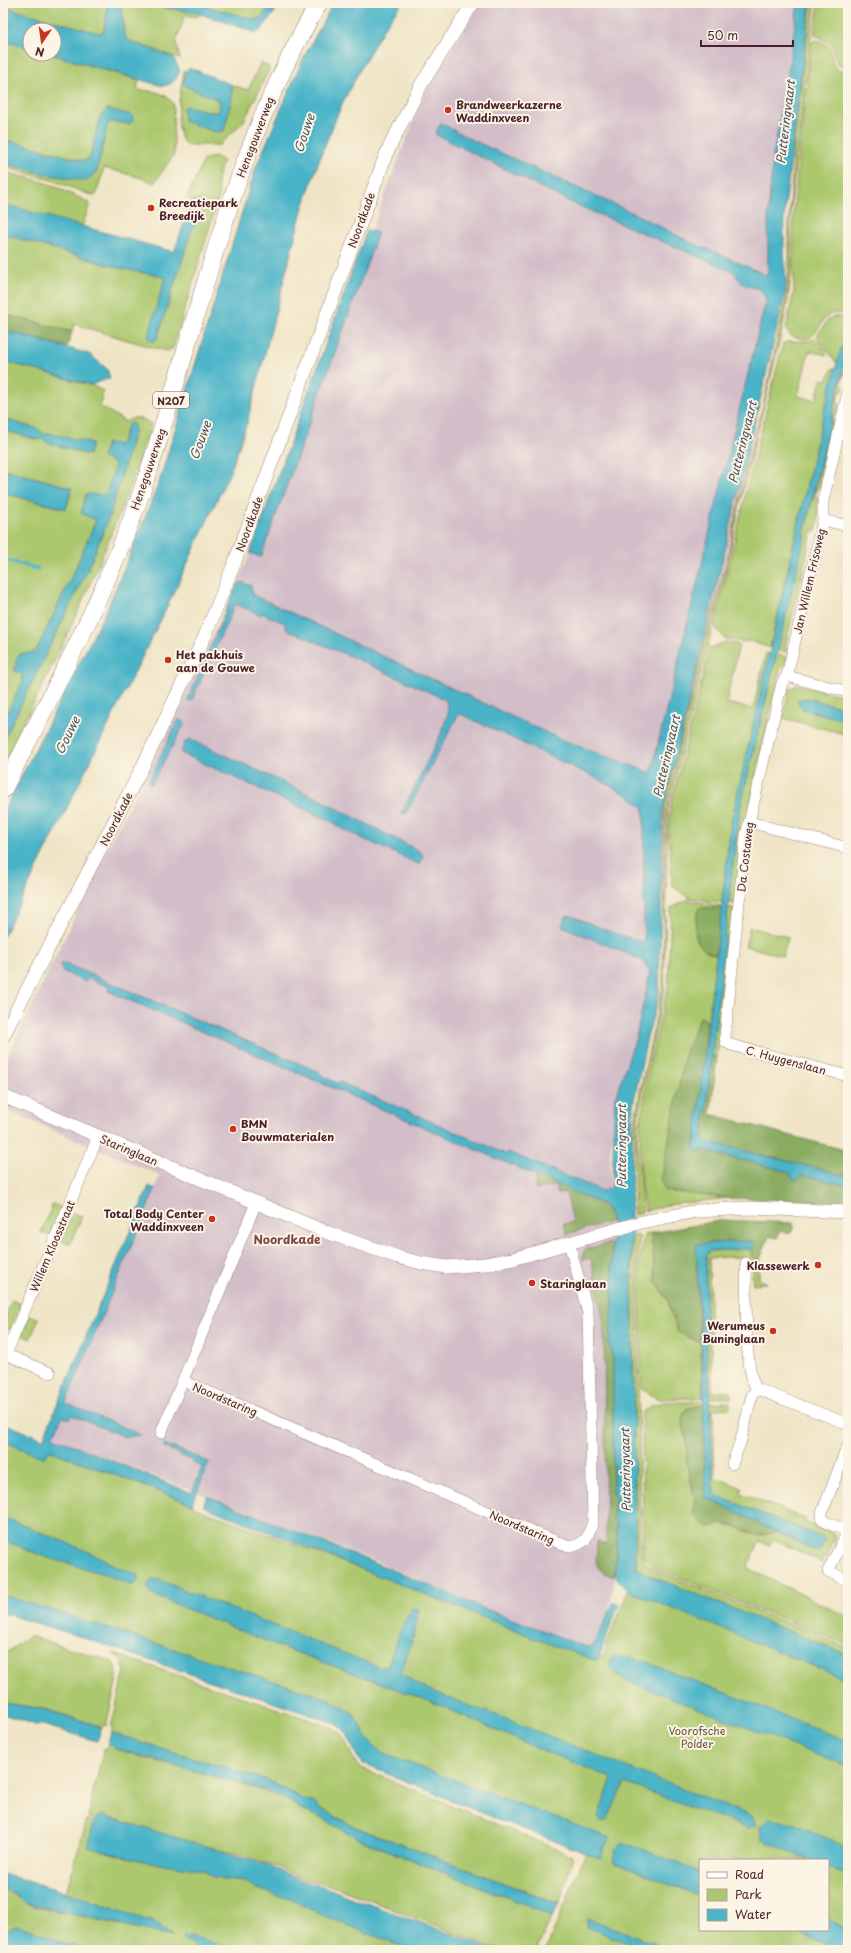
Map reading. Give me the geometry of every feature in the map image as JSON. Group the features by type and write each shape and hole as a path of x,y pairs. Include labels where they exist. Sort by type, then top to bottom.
{"main road":[{"name":"Henegouwerweg","path":"3,790 98,599 123,540 149,471 244,163 284,67 319,3"}],"street":[{"name":"Noordkade","path":"3,1036 142,768 205,636 237,556 387,152 422,85 472,3"},
{"name":"Jan Willem Frisoweg","path":"787,676 823,520 823,501 848,392"},
{"path":"823,520 848,526"},
{"path":"787,676 848,692"},
{"name":"Da Costaweg","path":"726,1042 725,1031 749,822 782,683 787,676"},
{"path":"749,822 848,848"},
{"name":"C. Huygenslaan","path":"726,1042 738,1047 848,1076"},
{"name":"Staringlaan","path":"3,1096 256,1204 357,1244 415,1262 446,1267 486,1264 569,1244 634,1224 698,1211 748,1208 848,1212"},
{"name":"Willem Kloosstraat","path":"5,1354 98,1137"},
{"path":"161,1434 256,1204"},
{"name":"Noordstaring","path":"183,1381 569,1547 580,1545 586,1540 592,1521 588,1312 569,1244"},
{"path":"746,1264 748,1364 753,1384 757,1389 848,1424"},
{"path":"5,1354 50,1373"},
{"path":"732,1464 741,1440 752,1395 757,1389"},
{"path":"848,1445 822,1513 822,1519 827,1523 848,1531 828,1571 848,1581"}],"shaded area":[{"path":"480,3 817,3 794,135 772,340 730,540 697,678 669,811 654,1007 619,1088 610,1151 619,1554 601,1658 374,1560 53,1437 160,1175 3,1109 3,1066 112,839 162,743 247,562 316,372 424,94"}],"green space":[{"path":"3,3 108,3 104,31 99,34 62,24 62,22 56,22 3,7"},
{"path":"118,3 147,3 153,6 202,14 196,17 185,15 176,42 180,59 127,40 124,31 122,12"},
{"path":"194,3 272,3 261,18 252,19"},
{"path":"811,3 815,3 790,219 792,267 788,300 782,330 740,504 724,580 668,806 664,991 638,1117 637,1134 642,1212 634,1215 635,1124 640,1091 663,986 665,805 706,637 727,560 745,472 764,403 787,293 789,226 794,140"},
{"path":"819,3 848,3 842,47 848,48 848,67 839,65 830,43 814,34"},
{"path":"814,40 820,41 829,47 833,64 837,70 848,71 848,315 836,313 829,315 810,338 805,339 789,334 786,329 794,291 793,216 806,88 808,88 809,83 807,82 812,42"},
{"path":"3,41 22,46 22,62 62,62 62,58 139,80 137,90 157,92 166,96 173,103 174,155 154,183 139,177 104,168 96,195 88,194 55,181 3,167 3,163 44,174 97,171 108,123 130,124 132,115 107,109 100,117 90,158 84,161 3,139"},
{"path":"261,62 270,68 244,121 220,145 187,145 182,140 178,122 179,98 184,70 186,71 183,83 185,86 219,100 220,106 218,112 210,112 184,121 220,132 226,122 232,85 248,90"},
{"path":"216,157 223,161 217,180 219,196 173,348 167,351 74,324 72,332 3,314 3,234 119,268 166,277 148,337 157,339 184,254 195,200 192,201 187,198 204,159"},
{"path":"3,171 53,185 90,203 82,227 3,204"},
{"path":"3,314 72,332 67,347 3,330"},
{"path":"834,316 848,319 848,343 841,348 837,364 817,336 828,320"},
{"path":"815,339 819,341 827,355 809,351 798,396 816,400 821,379 827,380 833,368 836,369 822,419 770,648 750,641 742,642 726,639 716,629 715,625 783,343"},
{"path":"3,361 91,385 103,391 100,406 126,422 138,418 151,424 103,555 45,681 3,764 3,741 88,569 110,515 126,429 122,442 118,445 107,444 111,461 115,466 107,493 81,513 96,520 73,574 40,643 33,652 22,653 21,673 23,681 3,721 3,665 6,649 3,648 3,493 66,509 72,488 3,469 3,430 35,439 43,439 46,442 89,455 92,443 48,433 45,435 38,429 3,419"},
{"path":"843,370 848,371 846,375 843,375 841,385 844,386 842,392 839,392 837,403 840,404 838,412 835,412 832,423 835,424 833,431 830,431 828,442 831,443 829,449 826,449 824,461 826,461 825,468 822,467 819,479 822,480 820,486 818,486 815,497 818,498 818,521 816,531 812,531 785,647 789,648 788,652 777,650"},
{"path":"726,642 739,645 726,703 753,709 766,653 770,654 731,823 722,902 718,902 689,898 672,886 669,829 671,805 710,648"},
{"path":"776,654 787,657 784,666 780,670 760,755 734,904 728,903 741,804"},
{"path":"796,684 848,697 848,709 806,698 798,700 803,709 848,721 848,735 783,718 789,689 795,687"},
{"path":"687,900 722,906 722,908 707,908 697,915 696,935 711,954 717,954 707,1025 705,1019 700,1017 665,1191 727,1198 668,1205 645,1211 641,1184 640,1124 650,1065 668,987 671,908"},
{"path":"728,907 734,908 717,1057 712,1056"},
{"path":"699,908 722,908 717,954 709,952 703,948 696,937 695,930"},
{"path":"750,927 788,937 783,956 745,946"},
{"path":"700,1017 705,1019 707,1025 697,1152 702,1150 789,1172 793,1179 796,1180 802,1174 846,1185 848,1189 848,1202 727,1198 665,1191 661,1181 685,1053"},
{"path":"712,1056 717,1057 710,1114 848,1151 848,1176 704,1141 703,1136"},
{"path":"537,1175 602,1204 608,1210 612,1221 567,1234 564,1224 573,1222 566,1192 557,1194 555,1185 536,1190 535,1179"},
{"path":"53,1204 62,1208 50,1236 41,1232"},
{"path":"73,1213 82,1216 70,1245 61,1241"},
{"path":"724,1220 793,1223 794,1227 791,1232 786,1233 780,1231 777,1238 769,1236 759,1262 751,1255 752,1243 696,1244 700,1342 677,1330 668,1300 656,1282 651,1233"},
{"path":"651,1233 656,1282 668,1300 671,1315 688,1337 700,1342 703,1398 659,1399 641,1389 639,1263 644,1235"},
{"path":"637,1235 640,1237 637,1262 640,1543 643,1560 653,1569 848,1648 848,1655 651,1576 636,1568 632,1237"},
{"path":"611,1243 613,1305 609,1344 613,1358 613,1493 616,1498 613,1518 617,1526 614,1577 602,1571 596,1560 597,1541 606,1544 604,1325 591,1258 582,1260 585,1249"},
{"path":"753,1249 751,1252 755,1260 759,1262 759,1280 766,1283 753,1284 752,1261 741,1261 740,1257 709,1258 712,1392 731,1392 731,1398 710,1398 709,1375 707,1373 706,1255 709,1251"},
{"path":"12,1300 21,1304 10,1330 3,1327 3,1322"},
{"path":"30,1315 39,1319 30,1339 22,1335"},
{"path":"664,1402 702,1402 703,1405 686,1409 682,1418 686,1439 687,1464 695,1499 693,1512 709,1527 722,1524 758,1536 777,1532 816,1551 808,1531 716,1496 712,1486 710,1403 730,1402 730,1408 713,1409 715,1477 742,1488 740,1493 806,1519 805,1523 833,1533 835,1538 826,1558 823,1557 823,1563 773,1539 769,1546 760,1541 747,1568 848,1617 848,1645 654,1567 645,1559 643,1552 642,1412 653,1405"},
{"path":"703,1405 705,1497 777,1532 761,1535 729,1525 721,1524 710,1526 700,1521 693,1512 695,1499 687,1464 686,1439 682,1418 686,1409"},
{"name":"Voorofsche Polder","path":"3,1437 47,1453 49,1450 192,1504 198,1509 602,1657 633,1577 848,1664 848,1950 546,1950 591,1840 377,1758 339,1715 3,1605"},
{"path":"30,1636 111,1661 116,1667 117,1679 106,1726 103,1725 101,1730 99,1726 44,1709 3,1703 3,1655"},
{"path":"112,1653 331,1727 337,1730 345,1740 355,1762 359,1767 573,1856 560,1902 554,1902 355,1827 321,1809 313,1802 306,1801 267,1780 111,1733 113,1728 111,1727 125,1670 120,1658"},
{"path":"108,1743 134,1755 226,1779 284,1799 298,1805 299,1808 323,1819 363,1841 530,1906 552,1917 538,1946 538,1950 500,1950 327,1884 302,1879 276,1866 238,1854 184,1841 101,1815 95,1820 88,1818 104,1748 106,1749"},
{"path":"87,1820 304,1892 455,1950 83,1950 16,1926 10,1929 71,1950 3,1950 3,1889 33,1906 150,1931 63,1902"}],"water":[{"path":"108,3 118,3 122,12 124,31 127,40 173,57 180,71 177,78 169,84 159,85 62,57 62,23 99,33 104,31"},
{"path":"147,3 194,3 252,19 261,18 272,3 281,3 262,29 257,33 198,13 153,6"},
{"name":"Gouwe","path":"333,3 402,3 385,26 362,66 342,104 321,155 302,210 247,423 231,470 167,607 3,937 3,812 107,609 134,545 159,482 256,167 301,63"},
{"name":"Putteringvaart","path":"798,3 810,3 784,215 785,294 663,811 659,995 647,1038 633,1105 631,1215 636,1568 651,1576 848,1655 848,1680 629,1591 618,1580 615,1573 617,1526 613,1518 616,1498 613,1493 613,1358 609,1344 613,1305 612,1221 608,1210 602,1204 108,991 109,987 88,978 86,982 62,971 60,964 64,963 310,1068 336,1083 340,1082 506,1154 508,1152 603,1191 612,1187 615,1098 636,1037 650,973 644,961 562,926 566,916 569,915 613,933 644,942 644,808 625,794 598,779 459,713 406,814 401,814 441,734 448,714 447,703 444,699 286,629 286,624 262,613 261,615 235,604 192,700 189,702 188,699 237,585 242,582 251,586 253,595 560,739 651,773 766,300 759,289 742,283 734,272 570,202 435,134 441,123 468,138 635,214 698,246 713,251 766,275 768,271 768,216 773,156 787,79"},
{"path":"3,7 58,22 22,22 22,46 3,41"},
{"path":"190,68 232,85 232,97 224,131 215,132 184,121 183,108 187,106 215,113 218,112 220,106 219,100 185,86 183,83 186,71"},
{"path":"107,109 132,115 133,121 130,124 108,123 97,171 86,181 44,174 3,163 3,139 84,161 90,158 100,117"},
{"path":"199,200 203,208 200,218 192,229 157,339 153,341 149,340 148,337 165,277 119,268 3,234 3,204 174,252 192,201"},
{"path":"367,230 378,233 261,557 250,553"},
{"path":"3,330 89,354 107,369 110,378 91,385 3,361"},
{"path":"848,343 848,354 845,361 804,532 805,536 741,804 703,1136 704,1141 848,1176 848,1189 846,1185 802,1175 796,1180 793,1179 789,1172 702,1150 697,1152 694,1150 731,823 822,419 841,348"},
{"path":"3,419 38,429 45,435 48,433 92,443 89,455 46,442 43,439 35,439 3,430"},
{"path":"129,423 133,424 135,429 110,515 88,569 3,741 3,721 23,681 21,673 14,671 18,655 36,651 73,574 96,520 81,513 86,494 103,495 107,493 115,466 111,461 102,458 107,443 118,445 122,442"},
{"path":"3,469 72,488 66,509 3,493"},
{"path":"806,698 848,709 848,721 803,709 797,702 798,700"},
{"path":"179,719 185,723 151,785 149,780"},
{"path":"190,739 319,799 421,852 423,855 420,865 336,826 337,824 181,753 185,742"},
{"path":"149,1186 155,1189 66,1403 141,1435 125,1437 72,1415 70,1419 62,1417 53,1437 192,1493 202,1467 164,1447 164,1444 209,1462 192,1504 49,1450 44,1458 3,1441 3,1423 43,1439"},
{"path":"752,1241 753,1249 709,1251 706,1255 707,1373 709,1375 713,1490 717,1496 823,1538 825,1541 820,1550 816,1551 705,1497 703,1381 696,1244"},
{"path":"207,1496 383,1566 483,1608 586,1647 593,1646 614,1602 619,1604 598,1659 595,1660 555,1646 203,1506"},
{"path":"3,1517 98,1556 117,1567 137,1574 138,1579 135,1584 130,1585 104,1574 45,1557 3,1540"},
{"path":"151,1580 159,1580 379,1667 388,1666 399,1634 412,1608 419,1609 414,1636 401,1672 409,1679 421,1686 450,1698 752,1816 756,1825 749,1828 625,1783 606,1821 602,1822 598,1817 612,1778 529,1745 437,1704 268,1642 150,1594 147,1587"},
{"path":"3,1595 327,1698 353,1713 368,1739 382,1753 610,1838 604,1848 601,1859 477,1811 362,1763 358,1758 348,1736 340,1726 334,1723 75,1635 3,1613"},
{"path":"615,1655 641,1660 848,1741 848,1767 628,1681 610,1669 611,1661"},
{"path":"4,1703 43,1709 99,1726 101,1730 97,1741 43,1725 36,1725 3,1714"},
{"path":"111,1733 267,1780 306,1801 313,1802 321,1809 355,1827 554,1902 560,1902 552,1917 530,1906 363,1841 323,1819 299,1808 298,1805 271,1792 117,1749 108,1743"},
{"path":"101,1815 268,1865 302,1881 326,1887 349,1897 496,1950 410,1950 320,1914 290,1899 257,1889 244,1881 214,1878 203,1870 143,1861 87,1847 95,1820"},
{"path":"769,1818 796,1824 848,1848 848,1875 829,1867 829,1859 808,1859 761,1840 760,1827"},
{"path":"622,1842 699,1871 699,1896 613,1862 615,1851"},
{"path":"3,1874 69,1893 158,1924 173,1936 25,1903 14,1894 3,1889"},
{"path":"588,1918 672,1950 645,1950 587,1927"},
{"path":"829,1920 848,1928 848,1950 840,1950 792,1931 829,1931"},
{"path":"16,1926 20,1926 83,1950 43,1950 3,1938 3,1933"},
{"path":"185,1935 243,1950 193,1950 194,1945 183,1939"}],"waterway":[{"path":"3,559 38,569"}],"place":[{"name":"Brandweerkazerne Waddinxveen","path":"448,110"},
{"name":"Recreatiepark Breedijk","path":"151,208"},
{"name":"Het pakhuis aan de Gouwe","path":"168,660"},
{"name":"BMN Bouwmaterialen","path":"233,1129"},
{"name":"Total Body Center Waddinxveen","path":"212,1219"},
{"name":"Klassewerk","path":"818,1265"},
{"name":"Staringlaan","path":"532,1283"},
{"name":"Werumeus Buninglaan","path":"773,1331"}],"district":[{"name":"Noordkade","path":"287,1239"}]}
